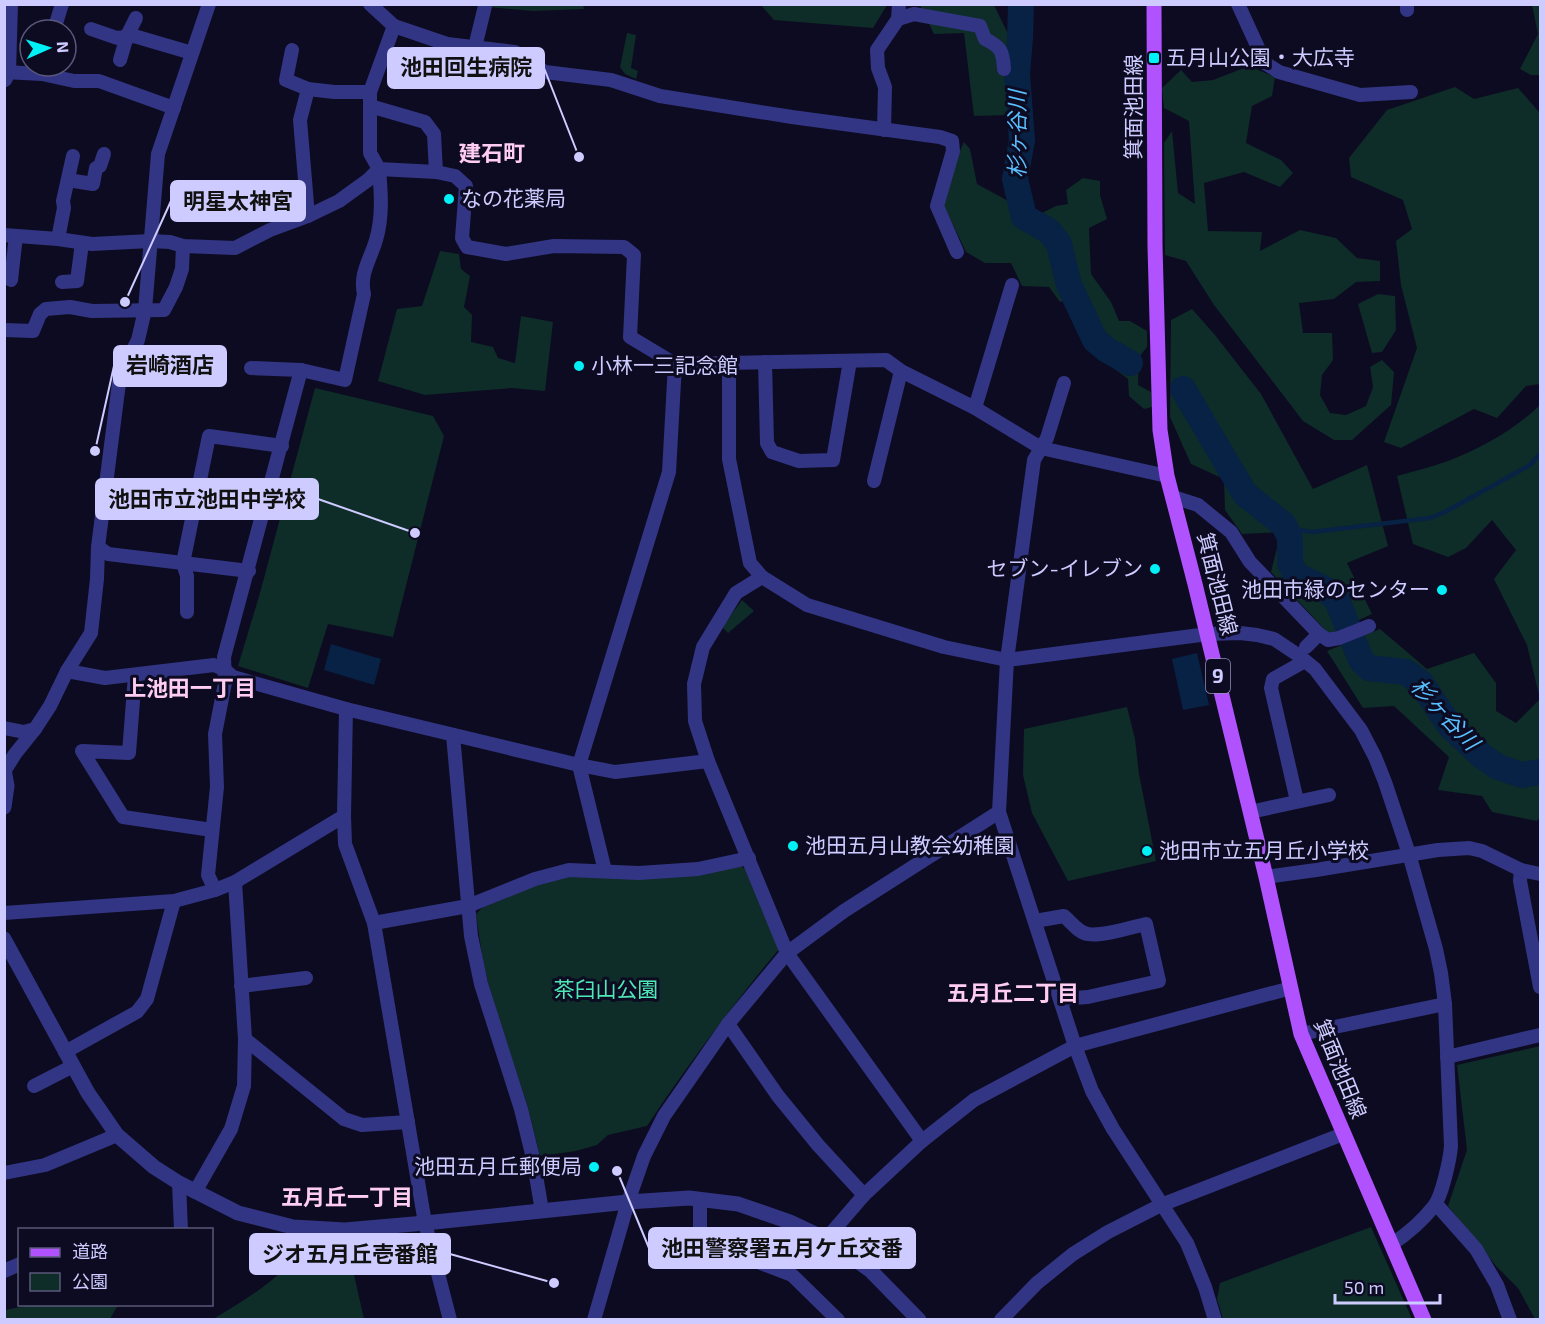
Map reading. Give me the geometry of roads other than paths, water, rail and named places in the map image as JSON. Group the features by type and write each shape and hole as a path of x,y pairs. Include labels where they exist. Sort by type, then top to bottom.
{"main road":[{"name":"箕面池田線","path":"1154,4 1155,246 1160,430 1167,476 1208,634 1301,1034 1424,1320"}],"street":[{"path":"6,75 11,4"},
{"path":"4,807 7,786 5,770 50,706 67,671 91,633 98,579 98,547 120,375 138,340 145,310 158,154 209,4"},
{"path":"370,4 394,26 447,44 515,52 545,72 611,80 660,96 952,141 953,151 937,206 957,252"},
{"path":"884,130 885,87 878,68 877,50 898,19 899,4"},
{"path":"1238,4 1264,63 1279,72 1360,95 1411,92"},
{"path":"475,47 485,6"},
{"path":"898,19 914,14 980,26 985,39 998,45 1003,56 1004,69"},
{"path":"120,60 127,36 136,18"},
{"path":"251,368 301,370 345,380 364,294 362,284 367,262 377,238 382,200 379,169 370,153 370,99 394,26"},
{"path":"91,29 117,38 134,36 192,53"},
{"path":"292,50 286,80 308,89 370,99 424,122 434,134 436,172"},
{"path":"66,78 74,81 99,81 174,108"},
{"path":"308,89 300,120 308,216"},
{"path":"68,180 93,184 96,168 100,166 104,154"},
{"path":"58,239 64,208 63,201 73,156"},
{"path":"11,280 10,236 92,244 150,241 170,242 183,246 235,248 270,230 308,216 339,201 379,169 436,172 455,176 466,186 462,238 466,247 506,254 554,246 624,247 634,255 630,337 675,364 886,360 901,371 975,408 1041,448 1167,476"},
{"path":"62,282 78,281 82,243"},
{"path":"4,330 33,331 40,314 46,309 164,310 182,269 183,246"},
{"path":"975,408 1012,285"},
{"path":"765,362 767,443 772,452 799,461 833,460 850,361"},
{"path":"729,363 729,459 750,563 762,577 807,605 944,647 1007,660 1208,634 1257,635 1274,639 1315,669 1361,730 1385,782 1409,854 1436,949 1445,1004 1450,1162 1436,1204 1392,1244"},
{"path":"605,872 579,765 669,472 675,364"},
{"path":"215,890 208,875 217,787 215,735 225,683 224,657 301,370"},
{"path":"874,481 901,371"},
{"path":"1064,383 1047,438 1034,460 1007,660 999,812 1075,1046 1092,1091 1113,1129 1187,1243 1205,1287 1215,1320"},
{"path":"187,612 187,576 183,563 209,436 282,446"},
{"path":"1173,497 1198,505 1231,532 1250,562 1319,634 1328,640 1369,626"},
{"path":"98,547 108,554 249,570"},
{"path":"762,577 736,592 703,647 694,684 695,721 708,761 787,953 922,1141"},
{"path":"1306,646 1319,634"},
{"path":"1297,801 1271,688 1273,679 1305,661"},
{"path":"67,671 105,678 214,665 233,677 346,709 615,772 708,761"},
{"path":"135,675 129,753 82,751 123,817 212,830"},
{"path":"346,709 345,844 374,923 426,1223 450,1320"},
{"path":"4,728 24,732 35,729"},
{"path":"453,735 471,936 481,984 521,1109 533,1158 542,1211"},
{"path":"1250,812 1329,795"},
{"path":"594,1320 628,1202 644,1156 664,1116 728,1024 787,953 844,911 999,812"},
{"path":"4,913 174,901 215,890 235,882 344,816"},
{"path":"1266,877 1409,854 1469,848 1482,851 1521,870 1540,874"},
{"path":"374,923 468,906 535,879 569,870 639,873 698,869 748,858"},
{"path":"1521,870 1520,881 1540,987"},
{"path":"195,1192 231,1129 244,1086 245,1039 235,882"},
{"path":"65,1052 137,1012 147,999 174,901"},
{"path":"1035,921 1064,916 1087,934 1104,933 1146,924 1159,981 1088,998 1060,999"},
{"path":"4,939 88,1093 117,1135 154,1167 195,1192 238,1213 293,1227 345,1230 628,1202 689,1198 738,1204 790,1222 826,1239 870,1270 919,1320"},
{"path":"241,986 306,978"},
{"path":"826,1239 864,1195 922,1141 974,1101 1075,1046 1291,988"},
{"path":"1301,1034 1445,1004"},
{"path":"728,1024 778,1096 818,1145 864,1195"},
{"path":"1447,1057 1540,1035"},
{"path":"245,1039 344,1119 362,1125 408,1122"},
{"path":"34,1086 73,1066"},
{"path":"1001,1320 1037,1283 1073,1254 1108,1232 1161,1204 1343,1134"},
{"path":"4,1173 45,1166 117,1135"},
{"path":"179,1183 181,1228"},
{"path":"700,1200 699,1240 792,1275 838,1320"},
{"path":"1436,1204 1476,1249 1497,1285 1509,1320"}],"water":[{"path":"331,644 381,659 374,685 324,670"},
{"path":"1197,653 1209,705 1183,710 1172,659"}],"waterway":[{"name":"杉ヶ谷川","path":"1021,4 1017,74 1022,140 1015,179 1024,217 1049,231 1059,244 1069,285 1095,340 1130,363"},
{"name":"杉ヶ谷川","path":"1183,389 1245,494 1284,525 1290,538 1290,563 1296,575 1328,591 1337,600 1361,660 1369,668 1406,672 1421,683 1450,726 1482,756 1498,767 1522,775 1540,772"},
{"path":"1284,525 1312,532 1430,518 1530,465 1540,454"}],"place":[{"name":"五月山公園・大広寺","path":"1154,58"},
{"name":"池田回生病院","path":"579,157"},
{"name":"なの花薬局","path":"449,199"},
{"name":"明星太神宮","path":"125,302"},
{"name":"小林一三記念館","path":"579,366"},
{"name":"岩崎酒店","path":"95,451"},
{"name":"池田市立池田中学校","path":"415,533"},
{"name":"セブン-イレブン","path":"1155,569"},
{"name":"池田市緑のセンター","path":"1442,590"},
{"name":"池田五月山教会幼稚園","path":"793,846"},
{"name":"池田市立五月丘小学校","path":"1147,851"},
{"name":"池田五月丘郵便局","path":"594,1167"},
{"name":"池田警察署五月ケ丘交番","path":"617,1171"},
{"name":"ジオ五月丘壱番館","path":"554,1283"}],"district":[{"name":"建石町","path":"492,153"},
{"name":"上池田一丁目","path":"190,688"},
{"name":"五月丘二丁目","path":"1013,993"},
{"name":"五月丘一丁目","path":"347,1197"}],"park label":[{"name":"茶臼山公園","path":"606,990"}]}
